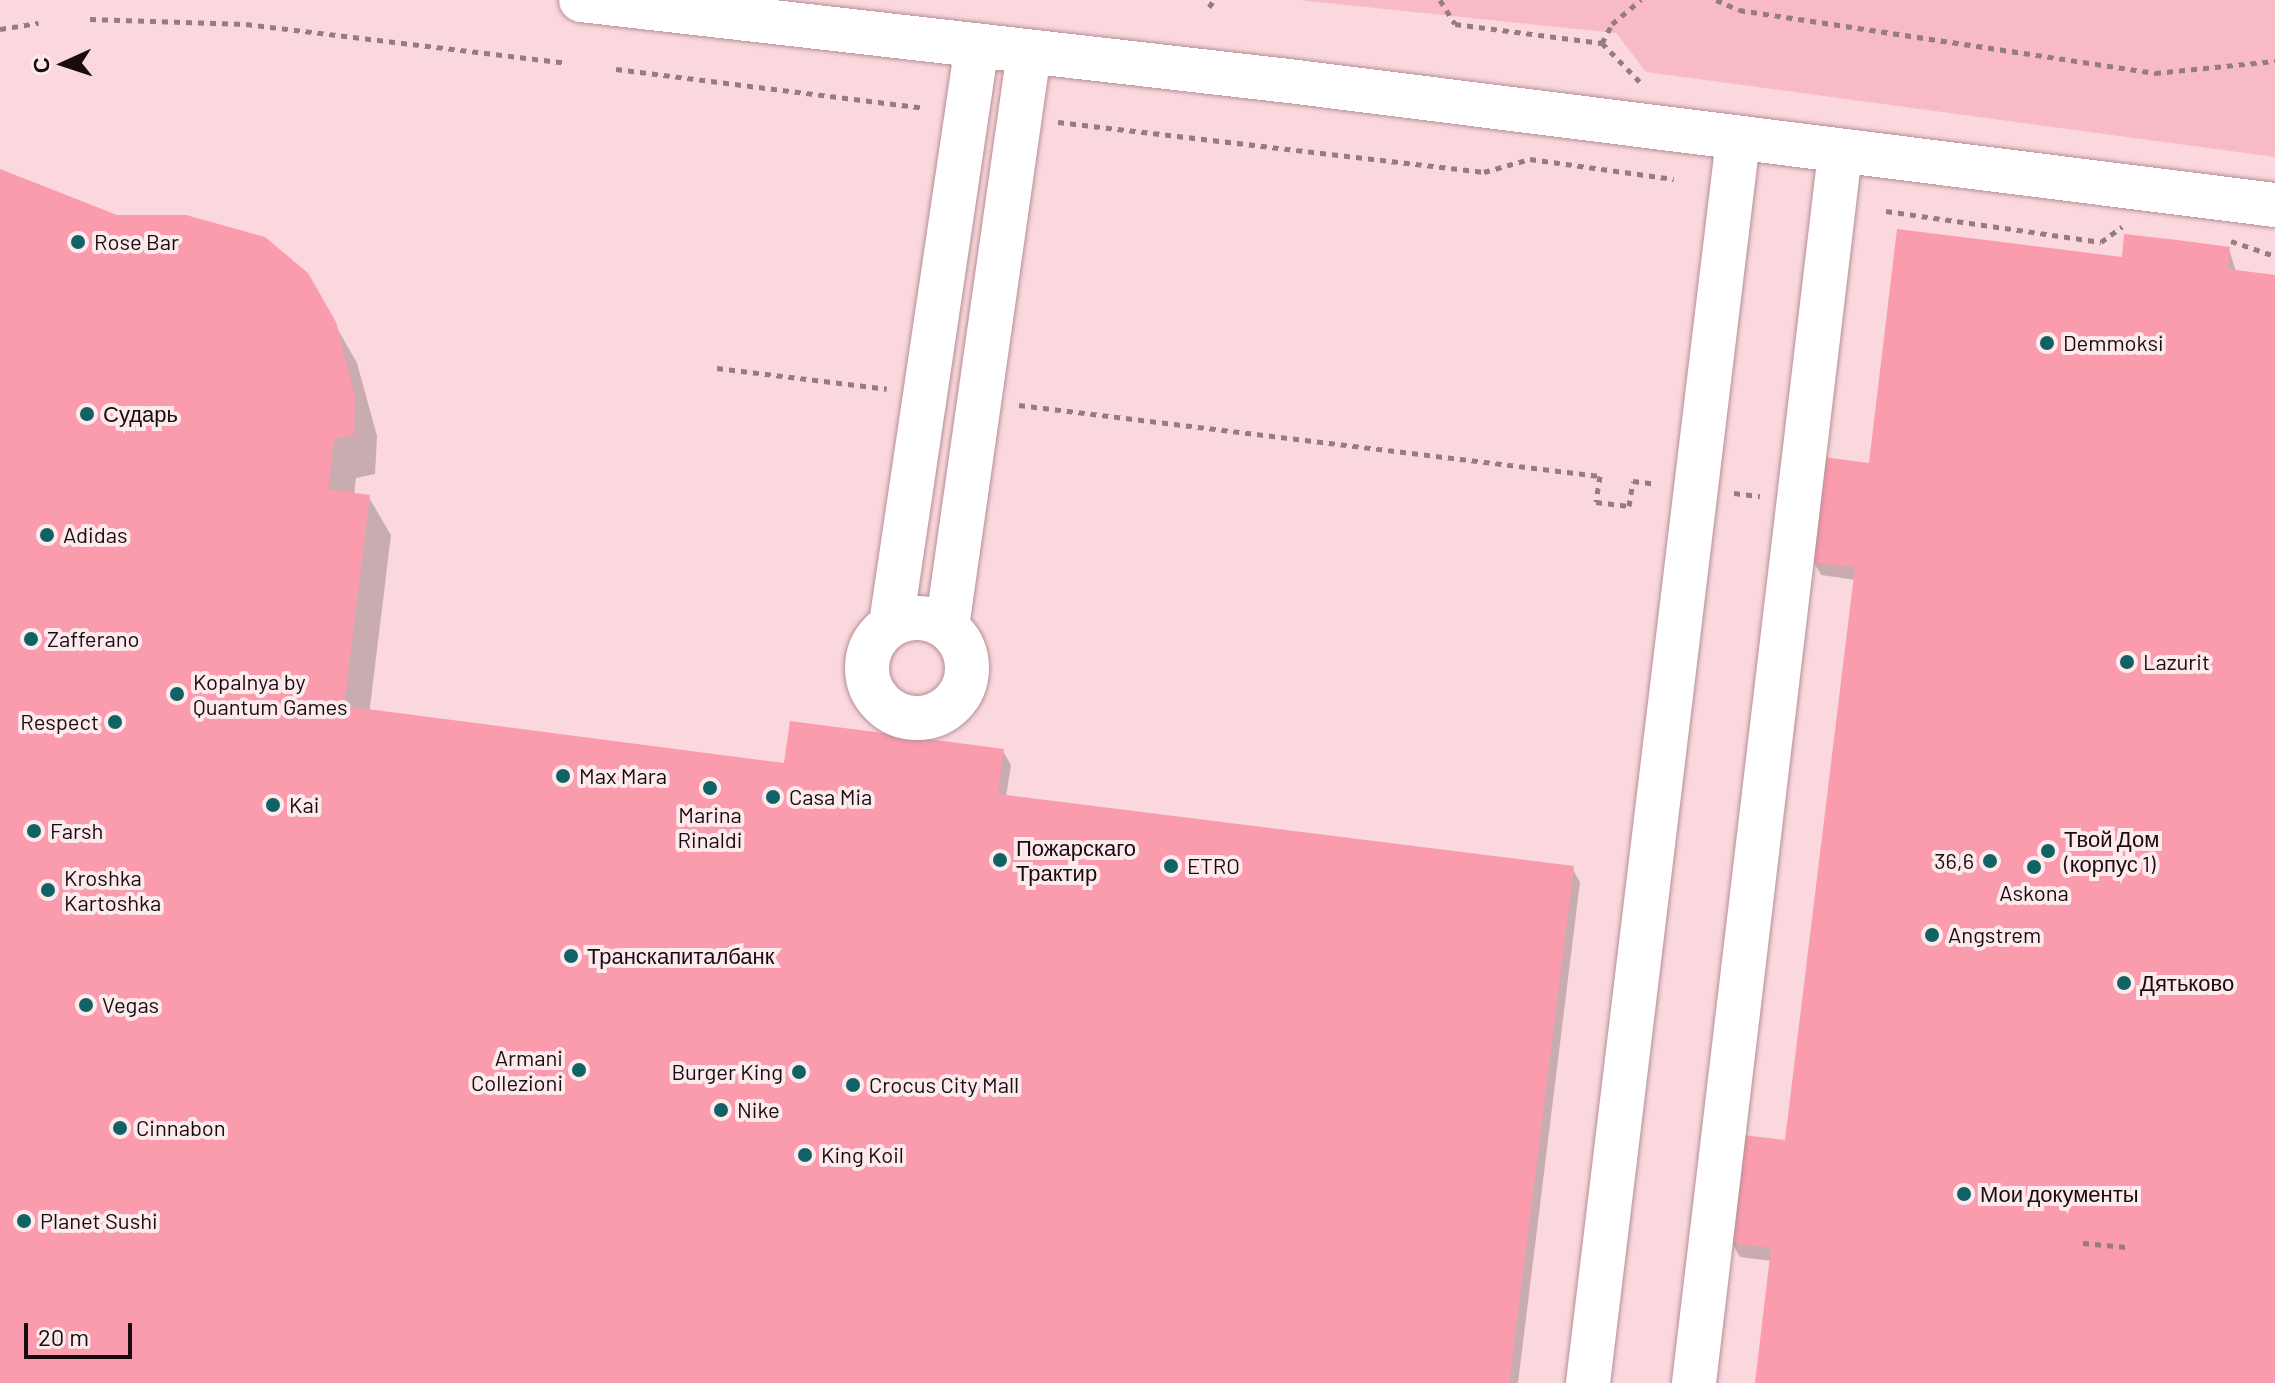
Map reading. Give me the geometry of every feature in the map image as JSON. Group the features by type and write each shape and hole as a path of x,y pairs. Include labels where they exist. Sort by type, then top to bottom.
{"lane":[{"path":"581,0 977,45 2275,205"},
{"path":"891,624 923,617 947,627 964,647 964,686 937,714 912,718 887,709 867,675 870,649 891,624 977,45"},
{"path":"947,627 1029,52"},
{"path":"1588,1383 1738,140"},
{"path":"1694,1383 1840,153"}],"path":[{"path":"1209,7 1214,0"},
{"path":"1440,0 1455,24 1602,43 1623,69"},
{"path":"1602,43 1612,24 1641,0"},
{"path":"1716,0 1739,10 2155,73 2275,61"},
{"path":"90,19 246,24 566,63"},
{"path":"0,29 39,23"},
{"path":"616,69 924,108"},
{"path":"1048,121 1484,172 1530,159 1674,179"},
{"path":"1886,211 2101,242 2122,227 2137,229"},
{"path":"2228,240 2254,253 2275,256"},
{"path":"717,368 902,391 906,363 929,366"},
{"path":"984,372 1006,375 1003,403 1600,476 1596,502 1629,506 1633,481 1797,501"},
{"path":"2083,1243 2127,1247"}],"shaded area":[{"path":"1299,0 2275,0 2275,157 1646,72 1616,33"}],"building":[{"name":"Crocus City Mall","path":"0,169 117,215 186,215 265,237 308,273 336,322 355,396 354,435 334,439 328,489 370,495 344,706 784,763 790,721 898,735 1004,749 998,794 1574,866 1509,1383 0,1383"},
{"name":"Твой Дом (корпус 1)","path":"1897,229 2122,257 2124,234 2177,240 2230,247 2228,269 2275,275 2275,1383 1755,1383 1771,1248 1730,1243 1743,1135 1785,1140 1855,567 1811,562 1823,457 1869,463"}],"place":[{"name":"Rose Bar","path":"78,242"},
{"name":"Demmoksi","path":"2047,343"},
{"name":"Сударь","path":"87,414"},
{"name":"Adidas","path":"47,535"},
{"name":"Zafferano","path":"31,639"},
{"name":"Lazurit","path":"2127,662"},
{"name":"Kopalnya by Quantum Games","path":"177,694"},
{"name":"Respect","path":"115,722"},
{"name":"Max Mara","path":"563,776"},
{"name":"Marina Rinaldi","path":"710,788"},
{"name":"Casa Mia","path":"773,797"},
{"name":"Kai","path":"273,805"},
{"name":"Farsh","path":"34,831"},
{"name":"Твой Дом (корпус 1)","path":"2048,851"},
{"name":"Пожарскаго Трактир","path":"1000,860"},
{"name":"36,6","path":"1990,861"},
{"name":"ETRO","path":"1171,866"},
{"name":"Askona","path":"2034,867"},
{"name":"Kroshka Kartoshka","path":"48,890"},
{"name":"Angstrem","path":"1932,935"},
{"name":"Транскапиталбанк","path":"571,956"},
{"name":"Дятьково","path":"2124,983"},
{"name":"Vegas","path":"86,1005"},
{"name":"Armani Collezioni","path":"579,1070"},
{"name":"Burger King","path":"799,1072"},
{"name":"Crocus City Mall","path":"853,1085"},
{"name":"Nike","path":"721,1110"},
{"name":"Cinnabon","path":"120,1128"},
{"name":"King Koil","path":"805,1155"},
{"name":"Мои документы","path":"1964,1194"},
{"name":"Planet Sushi","path":"24,1221"}]}
